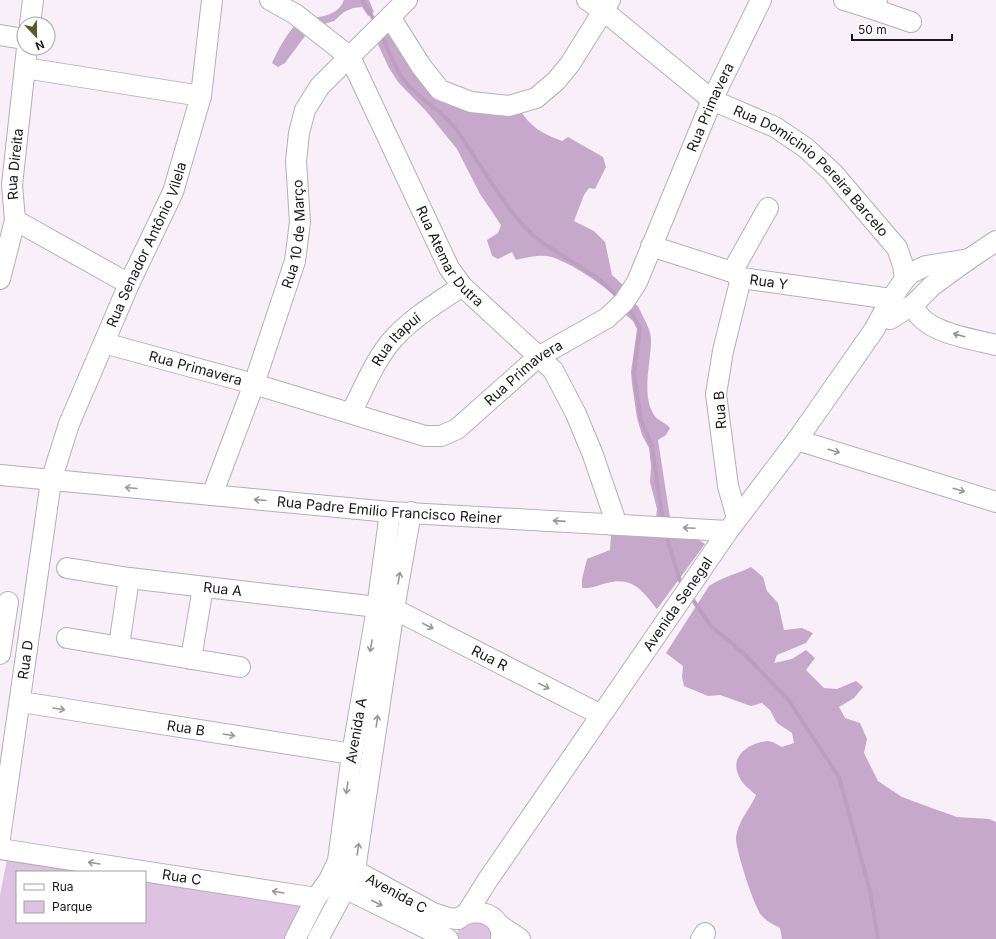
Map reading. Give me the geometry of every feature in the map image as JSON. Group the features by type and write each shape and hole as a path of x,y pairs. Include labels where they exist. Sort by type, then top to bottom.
{"street":[{"path":"31,16 33,0"},
{"name":"Rua Senador Antônio Vilela","path":"51,481 69,424 129,284 173,192 201,96 212,0"},
{"name":"Rua Atemar Dutra","path":"270,0 295,14 350,57 449,268 462,286 553,370 576,414 593,455 616,525"},
{"name":"Rua 10 de Março","path":"212,495 254,384 295,262 300,222 296,161 299,133 305,110 320,86 407,0"},
{"name":"Rua Domicinio Pereira Barcelo","path":"587,0 607,5 712,100 775,127 806,148 833,173 897,248 926,266"},
{"name":"Rua Primavera","path":"104,343 254,384 425,436 441,436 457,429 538,357 607,318 624,302 637,282 712,100 761,0"},
{"path":"844,0 875,5 911,22"},
{"path":"390,17 421,66 440,90 471,102 509,106 536,98 556,81 570,64 607,5"},
{"path":"0,35 16,38"},
{"name":"Rua Direita","path":"0,279 14,220 6,184 26,56"},
{"path":"25,68 201,96"},
{"name":"Rua B","path":"733,524 716,394 736,275 768,208"},
{"path":"14,220 129,284"},
{"name":"Avenida Senegal","path":"449,939 453,926 487,881 733,524 797,440 874,330 901,305 996,242"},
{"name":"Rua Y","path":"651,246 736,275 901,305"},
{"name":"Rua Domicinio Pereira Barcelo","path":"897,248 904,265 905,279"},
{"name":"Avenida Senegal","path":"901,305 905,279 911,272 926,266 969,259"},
{"path":"926,266 932,276 933,285"},
{"name":"Rua Itapuí","path":"351,413 378,361 394,338 414,320 462,286"},
{"path":"901,305 932,326 996,345"},
{"path":"797,440 996,502"},
{"name":"Rua Padre Emilio Francisco Reiner","path":"0,475 390,512 411,512 616,525 733,524"},
{"name":"Rua D","path":"1,825 21,702 51,481"},
{"name":"Avenida A","path":"318,939 344,879 386,608 390,512"},
{"name":"Avenida A","path":"338,861 352,754 386,608 411,512"},
{"name":"Rua A","path":"67,568 203,588 386,608"},
{"path":"119,646 129,578"},
{"path":"190,659 203,588"},
{"path":"0,654 8,602"},
{"name":"Rua R","path":"386,608 601,715"},
{"path":"67,638 240,667"},
{"name":"Rua B","path":"21,702 352,754"},
{"name":"Rua C","path":"0,849 142,871"},
{"name":"Avenida C","path":"338,861 344,879 449,939"},
{"name":"Rua C","path":"146,872 316,898"},
{"name":"Avenida A","path":"295,939 316,898 344,879"},
{"name":"Avenida C","path":"344,879 448,918 462,916 475,911 497,926"},
{"path":"487,881 497,926 520,939"}],"green space":[{"path":"8,854 107,871 16,871 16,923 146,923 146,878 308,905 290,939 0,939 0,895"},
{"path":"466,920 489,923 494,939 457,939 458,929"}],"shaded area":[{"path":"344,0 369,0 374,12 368,16 362,7 353,8 344,12 334,21 311,28 285,63 278,67 272,63 290,31 297,24 330,14 340,7"},
{"path":"389,26 434,92 519,109 528,121 548,135 562,141 568,137 603,157 606,167 595,189 589,188 584,195 574,221 594,231 605,242 612,275 623,285 614,296 582,272 563,261 554,258 539,256 516,260 512,252 498,259 492,256 487,240 498,233 501,225 480,194 457,149 426,111 398,82 389,68 375,38"},
{"path":"634,303 638,306 651,337 647,388 650,407 655,417 670,428 666,435 658,440 670,518 656,517 657,509 650,482 651,466 649,448 642,435 637,418 631,372 637,329 633,321 626,315"},
{"path":"611,535 699,540 705,544 657,609 636,586 623,581 582,588 582,579 587,559 610,550"},
{"path":"751,567 763,577 767,591 778,603 784,630 802,628 813,633 806,643 777,655 774,663 792,659 806,650 815,658 806,670 824,688 837,689 856,681 863,687 854,698 839,707 845,718 860,723 867,739 864,753 878,781 902,797 957,817 989,819 996,822 996,939 782,939 780,928 762,916 750,890 736,837 739,826 756,795 741,780 736,767 739,755 749,747 762,742 770,741 782,747 794,743 792,733 777,723 770,710 762,703 751,706 720,695 708,696 684,686 682,677 683,666 666,653 709,586 719,580"}],"waterway":[{"path":"362,0 373,18"},
{"path":"383,37 400,75 416,93 444,116 455,128 502,199 523,225 544,244 596,277 615,294"},
{"path":"630,310 640,328 634,373 641,420 652,446 662,516"},
{"path":"667,538 680,581"},
{"path":"693,600 711,626 743,653 787,698 839,777 870,891 878,939"}]}
